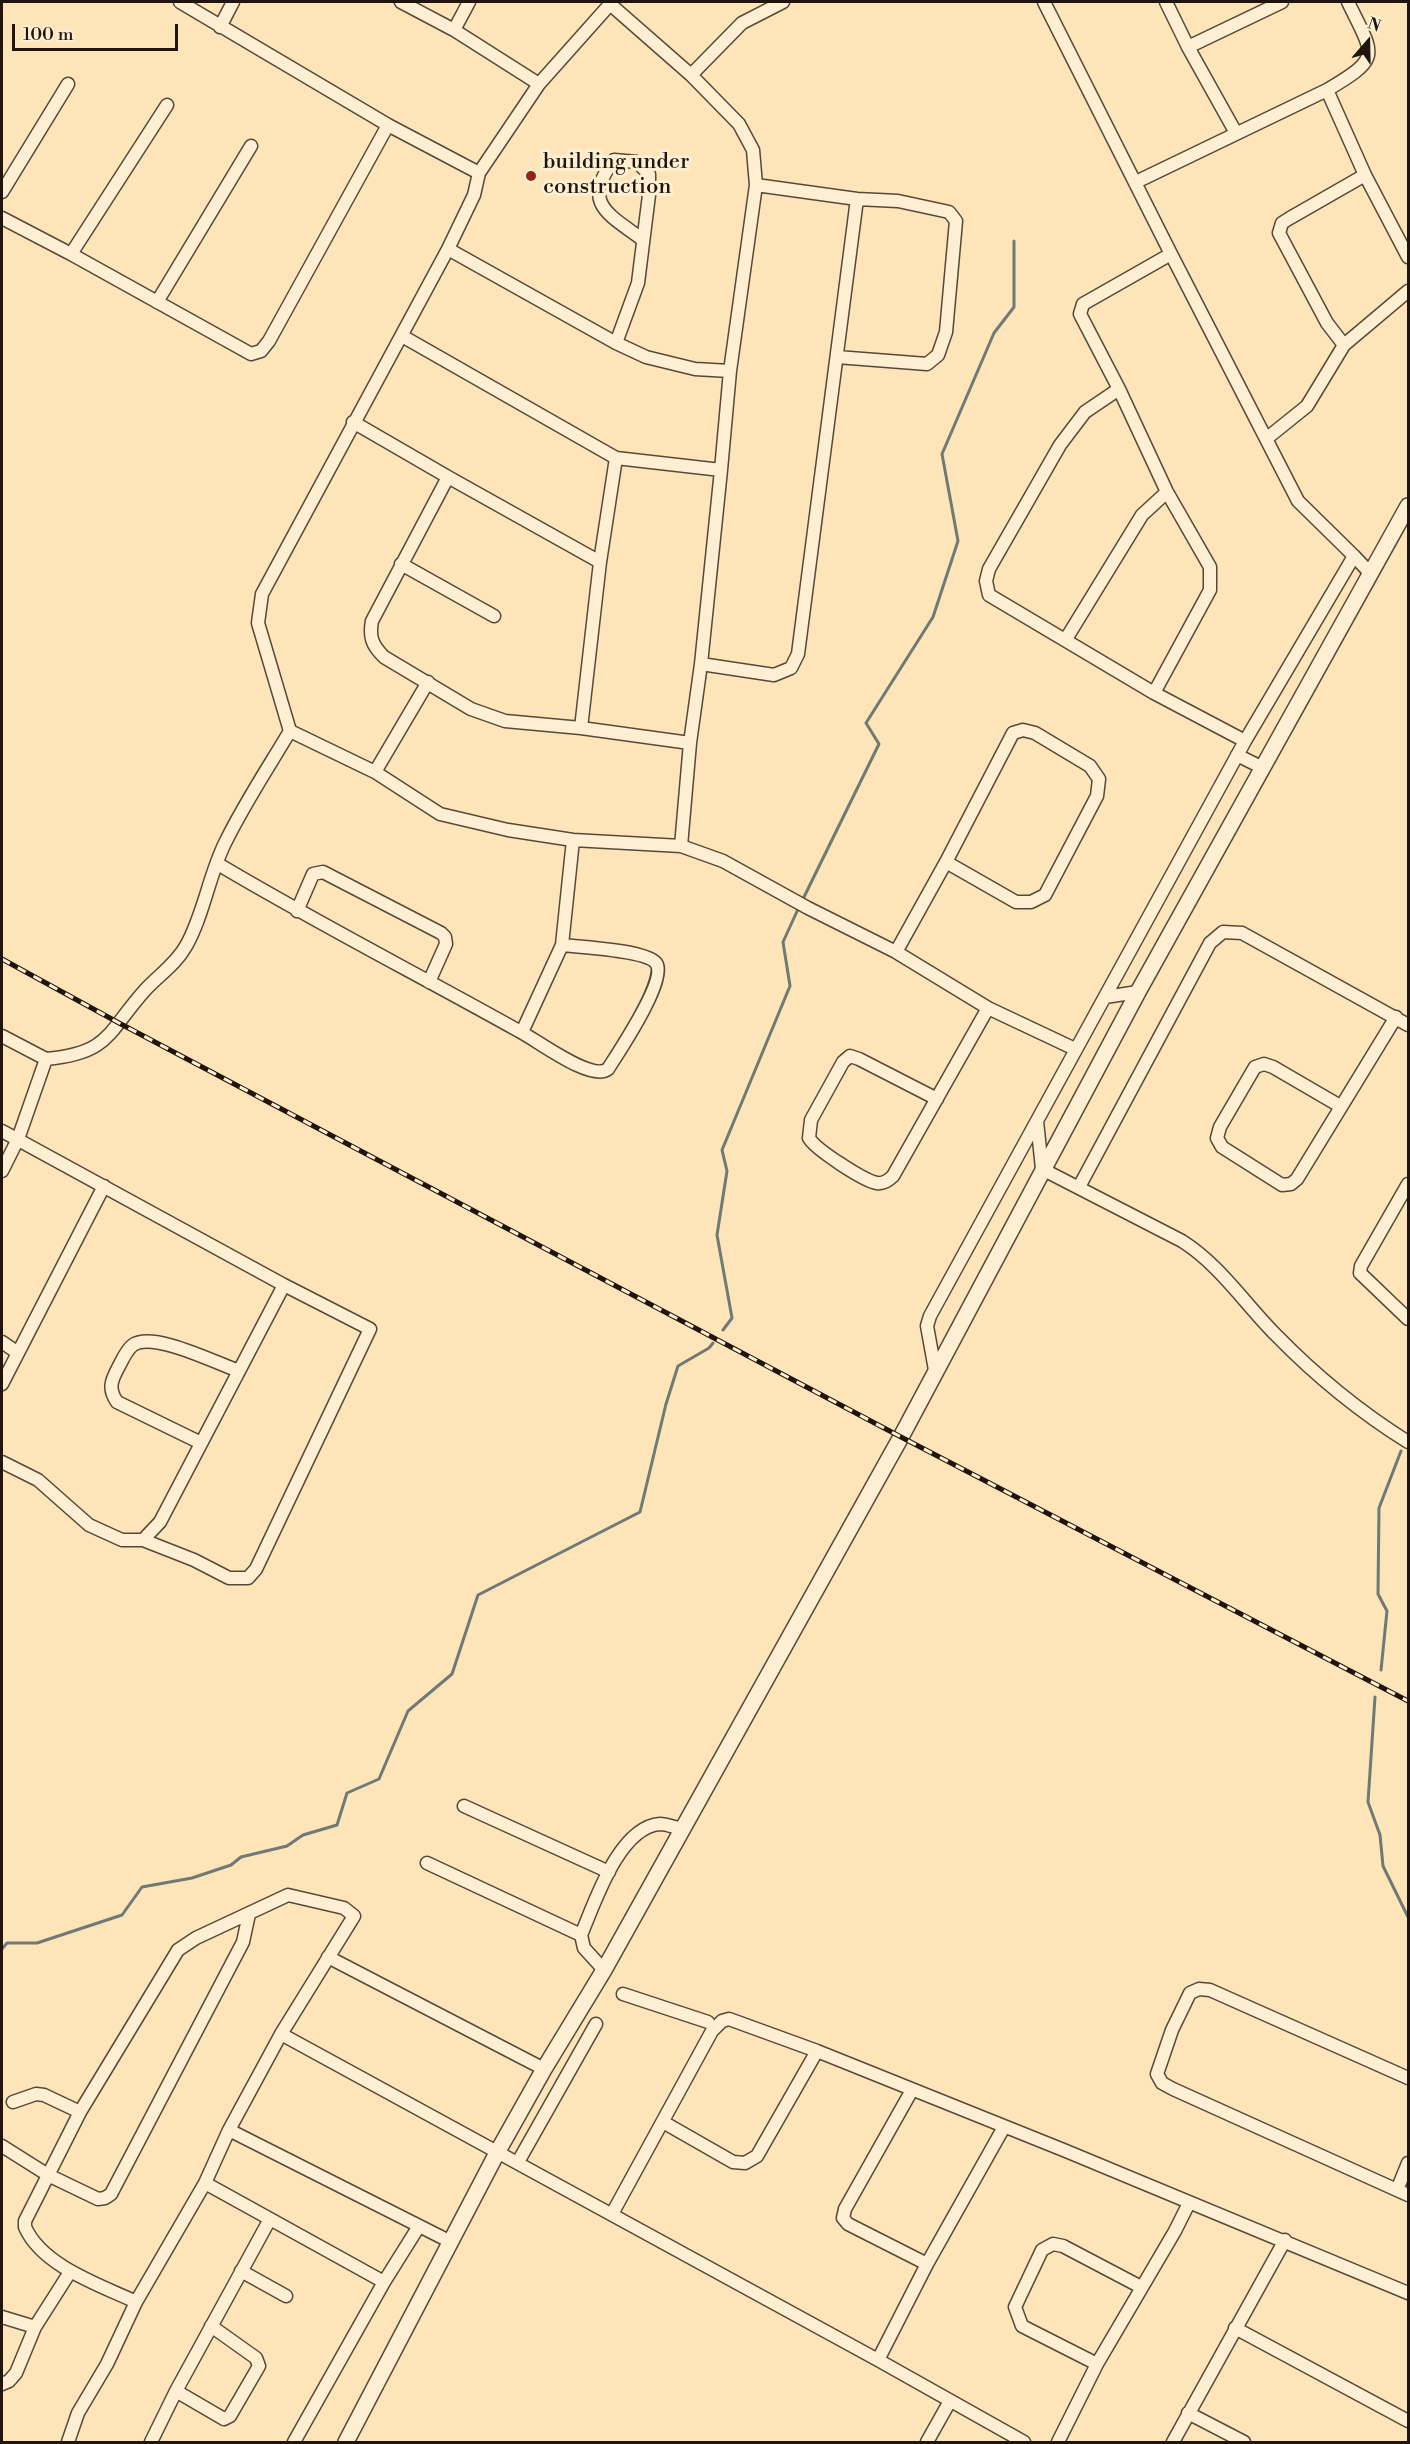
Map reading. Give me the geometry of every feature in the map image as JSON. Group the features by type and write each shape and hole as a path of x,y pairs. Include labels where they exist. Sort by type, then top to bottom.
{"street":[{"path":"180,2 388,125 479,173"},
{"path":"220,27 233,2"},
{"path":"401,2 454,30 539,84"},
{"path":"454,30 469,2"},
{"path":"691,75 742,23 783,2"},
{"path":"1044,2 1170,254 1298,501 1371,574"},
{"path":"1166,2 1188,47 1236,133"},
{"path":"1188,47 1282,2"},
{"path":"1136,182 1327,90 1354,74 1368,59 1370,47 1348,2"},
{"path":"2,1036 46,1059 71,1057 97,1047 107,1038 146,989 168,970 186,946 224,844 290,731 258,623 262,594 448,249 474,195 479,173 539,84 611,3 691,75 740,124 753,150 756,185 730,371 722,470 690,743 681,846"},
{"path":"2,192 68,84"},
{"path":"1327,90 1365,175 1408,257"},
{"path":"71,254 167,105"},
{"path":"2,218 251,354 261,351 269,341 388,125"},
{"path":"158,302 250,146"},
{"path":"616,343 638,283 649,195 649,174 637,162 615,160 602,176 598,195 607,214 642,238"},
{"path":"1344,345 1327,323 1280,233 1282,223 1365,175"},
{"path":"756,185 857,199 898,201 949,212 956,221 946,332 938,355 927,364 837,357"},
{"path":"701,664 774,675 791,668 798,654 857,199"},
{"path":"448,249 616,343 646,357 695,369 730,371"},
{"path":"1155,693 1210,590 1210,567 1167,492 1119,389 1080,314 1083,304 1170,254"},
{"path":"1266,440 1307,406 1344,345 1408,291"},
{"path":"402,336 616,459 722,470"},
{"path":"1119,389 1085,412 1060,445 990,569 986,581 989,595 1155,693 1245,741"},
{"path":"353,422 600,562"},
{"path":"581,728 600,562 616,459"},
{"path":"448,477 372,621 370,633 373,647 384,657 471,709 505,721 581,728 690,743"},
{"path":"1066,639 1142,514 1167,492"},
{"path":"346,2442 498,2151 683,1829 936,1370 1138,992 1408,506"},
{"path":"936,1370 927,1326 930,1316 1237,755 1354,556"},
{"path":"401,564 494,616"},
{"path":"375,772 428,682"},
{"path":"896,952 1013,733 1023,730 1035,733 1090,766 1099,779 1097,796 1045,895 1031,902 1016,902 946,862"},
{"path":"290,731 375,772 440,814 508,830 573,840 681,846 723,861 808,908 896,952 988,1008 1075,1049"},
{"path":"1237,755 1263,768"},
{"path":"522,1032 562,945 573,840"},
{"path":"218,864 297,911 522,1032 587,1071 602,1073 608,1069 629,1035 652,992 658,970 656,963 637,954 562,945"},
{"path":"297,911 313,874 323,872 441,933 445,937 446,944 429,982"},
{"path":"1079,1187 1210,942 1223,932 1242,933 1408,1025"},
{"path":"1105,997 1138,992"},
{"path":"936,1099 850,1056 843,1062 811,1120 809,1138 820,1150 871,1181 882,1183 893,1176 988,1008"},
{"path":"1340,1106 1264,1064 1255,1067 1220,1127 1217,1138 1222,1147 1232,1154 1282,1185 1291,1184 1297,1179 1396,1017"},
{"path":"2,1171 18,1139 46,1059"},
{"path":"1037,1121 1042,1169"},
{"path":"2,1131 284,1285 370,1329 256,1569 248,1578 229,1578 166,1549 142,1540 122,1540 89,1525 38,1480 2,1462"},
{"path":"1042,1169 1202,1254 1276,1335 1338,1392 1372,1420 1408,1442"},
{"path":"1408,1184 1361,1266 1360,1273 1408,1319"},
{"path":"2,1384 104,1186"},
{"path":"142,1540 160,1522 284,1285"},
{"path":"201,1443 117,1402 111,1391 112,1379 129,1348 137,1342 148,1341 167,1344 238,1371"},
{"path":"2,1342 18,1353"},
{"path":"160,1522 166,1549"},
{"path":"464,1806 609,1872"},
{"path":"604,1970 584,1948 580,1935 609,1872 628,1842 637,1833 662,1824 683,1829"},
{"path":"427,1863 580,1935"},
{"path":"68,2442 78,2414 107,2364 136,2302 205,2183 229,2130 281,2034 354,1916 344,1908 288,1895 214,1929 178,1950 80,2112 25,2222 25,2227 47,2255 70,2272 136,2302"},
{"path":"2,2146 48,2175 98,2199 111,2194 243,1942 249,1914"},
{"path":"328,1957 544,2069"},
{"path":"1408,2078 1220,1994 1199,1989 1190,1993 1172,2030 1157,2074 1162,2083 1173,2089 1403,2192 1408,2163"},
{"path":"623,1994 708,2022"},
{"path":"612,2214 712,2031 722,2021 736,2020 1066,2151 1408,2293"},
{"path":"518,2162 596,2024"},
{"path":"281,2034 879,2360 1024,2442"},
{"path":"663,2122 733,2163 745,2163 757,2156 817,2051"},
{"path":"912,2090 845,2210 843,2218 848,2224 927,2264"},
{"path":"13,2102 36,2094 44,2095 80,2112"},
{"path":"879,2360 927,2264 1004,2127"},
{"path":"229,2130 451,2242"},
{"path":"205,2183 384,2283"},
{"path":"1058,2442 1097,2364 1189,2203"},
{"path":"151,2442 176,2391 270,2219"},
{"path":"294,2442 419,2226"},
{"path":"1173,2442 1285,2240"},
{"path":"1097,2364 1022,2326 1017,2317 1015,2307 1042,2250 1053,2244 1063,2246 1141,2287"},
{"path":"241,2271 286,2296"},
{"path":"2,2384 9,2381 16,2373 34,2327 70,2272"},
{"path":"2,2317 34,2327"},
{"path":"176,2391 224,2419 230,2416 260,2366 256,2358 211,2326"},
{"path":"1235,2328 1408,2421"},
{"path":"927,2442 950,2402"},
{"path":"1188,2413 1244,2442"}],"waterway":[{"path":"802,901 879,744 866,723 933,617 958,541 942,454 994,333 1014,307 1014,241"},
{"path":"723,1330 732,1318 717,1235 727,1171 722,1150 790,986 783,942 799,907"},
{"path":"2,1949 7,1943 37,1943 122,1915 142,1887 192,1878 231,1865 241,1857 287,1846 303,1835 337,1825 347,1793 379,1779 408,1711 452,1674 478,1595 640,1512 666,1404 678,1366 709,1348 713,1343"},
{"path":"1381,1670 1387,1611 1378,1594 1379,1508 1401,1451"},
{"path":"1375,1697 1368,1802 1380,1835 1383,1866 1408,1917"}],"railway":[{"path":"2,959 901,1437 1408,1701"}],"place":[{"name":"building under construction","path":"531,176"}]}
